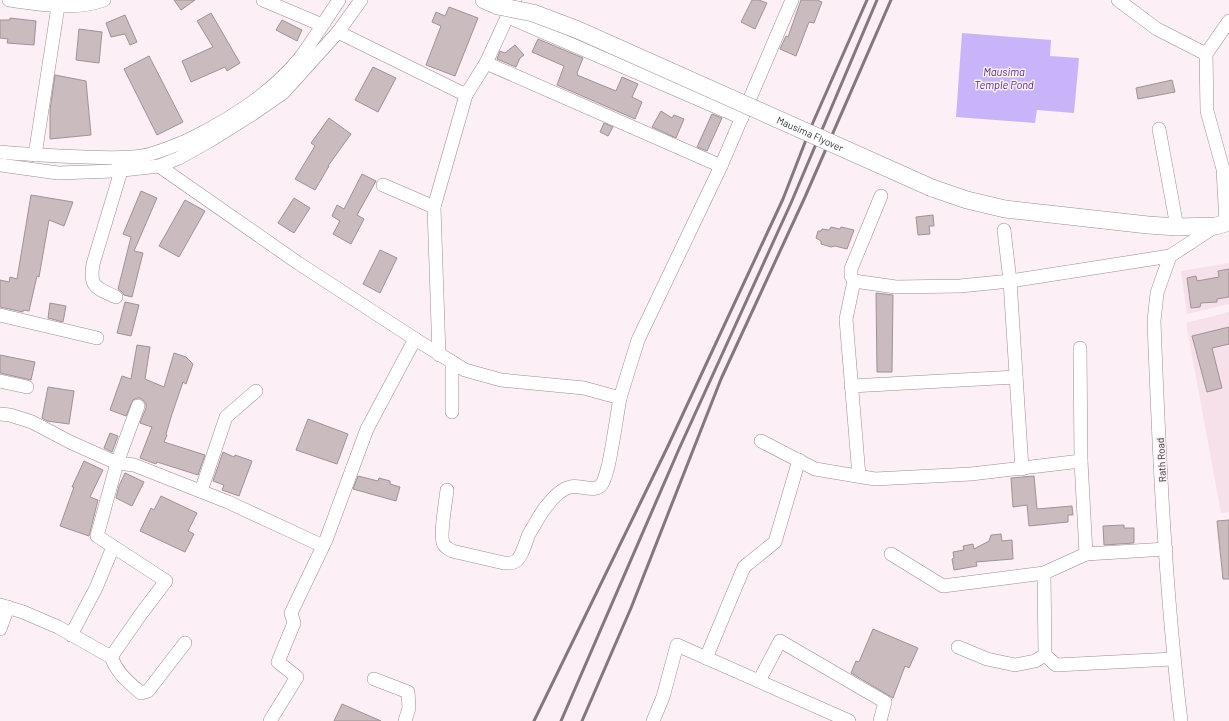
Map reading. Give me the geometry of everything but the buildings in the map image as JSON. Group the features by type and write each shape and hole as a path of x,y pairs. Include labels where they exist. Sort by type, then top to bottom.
{"main road":[{"name":"Mausima Flyover","path":"497,8 533,13 578,30 932,188 967,200 1005,208 1148,225 1177,227 1224,223"}],"street":[{"path":"9,0 58,3 73,6 104,0"},
{"path":"263,0 322,26"},
{"path":"0,152 35,155 117,158 143,156 170,148 203,133 251,103 276,83 299,58 339,0"},
{"path":"0,165 58,173 121,171 158,166 179,158 254,113 283,92 338,32 361,0"},
{"path":"497,8 515,0"},
{"path":"447,490 442,537 444,545 452,551 504,563 511,563 517,561 530,533 545,508 564,489 572,486 580,486 590,489 601,485 605,478 610,457 620,398 638,340 721,166 792,0"},
{"path":"1118,0 1157,29 1206,54"},
{"path":"35,155 58,3"},
{"path":"439,354 434,207 466,95 486,63 497,8"},
{"path":"497,8 742,118"},
{"path":"854,281 896,287 960,286 1010,281 1170,256 1224,223 1223,169 1208,111 1206,54 1229,21"},
{"path":"338,32 466,95"},
{"path":"486,63 721,166"},
{"path":"1160,129 1177,227"},
{"path":"116,297 97,288 93,283 92,278 93,264 121,171 117,158"},
{"path":"158,166 292,258 465,370 501,380 584,388 620,398"},
{"path":"383,185 434,207"},
{"path":"859,476 846,319 854,281 851,276 851,269 881,196"},
{"path":"1004,230 1010,281 1022,469"},
{"name":"Rath Road","path":"1170,256 1157,293 1154,321 1173,659 1180,721"},
{"path":"0,315 97,338"},
{"path":"270,721 297,677 278,662 294,623 291,613 323,546 367,429 415,339"},
{"path":"1080,348 1081,461 1086,554"},
{"path":"452,362 452,412"},
{"path":"851,386 1016,377"},
{"path":"0,380 27,387"},
{"path":"201,491 226,417 256,391"},
{"path":"111,658 141,614 166,582 97,536 117,463 138,406"},
{"path":"0,414 10,415 32,422 70,442 117,463 134,465 228,502 323,546"},
{"path":"761,441 815,469 876,479 970,474 1081,461"},
{"path":"706,658 744,567 775,542 799,460"},
{"path":"72,635 96,588 113,547"},
{"path":"892,554 943,586 1044,573 1086,554 1166,549"},
{"path":"1044,573 1045,655 1050,661 1056,665 1173,659"},
{"path":"0,629 4,606 23,612 58,627 111,658 115,667 123,678 140,693 148,691 185,643"},
{"path":"760,681 780,641 885,702 880,721"},
{"path":"653,721 663,697 677,645 848,721"},
{"path":"958,647 987,659 1015,665 1035,661 1045,655"},
{"path":"374,679 408,692 409,708 405,721"}],"shaded area":[{"path":"1229,263 1229,304 1187,314 1181,271"},
{"path":"1229,312 1229,512 1221,513 1186,323"}],"water":[{"name":"Mausima Temple Pond","path":"962,33 1051,40 1050,56 1079,58 1074,113 1037,110 1035,123 956,117"}],"railway":[{"path":"534,721 668,446 783,199 811,127 867,0"},
{"path":"561,721 679,449 791,203 877,0"},
{"path":"582,721 631,608 721,379 805,197 891,0"}]}
